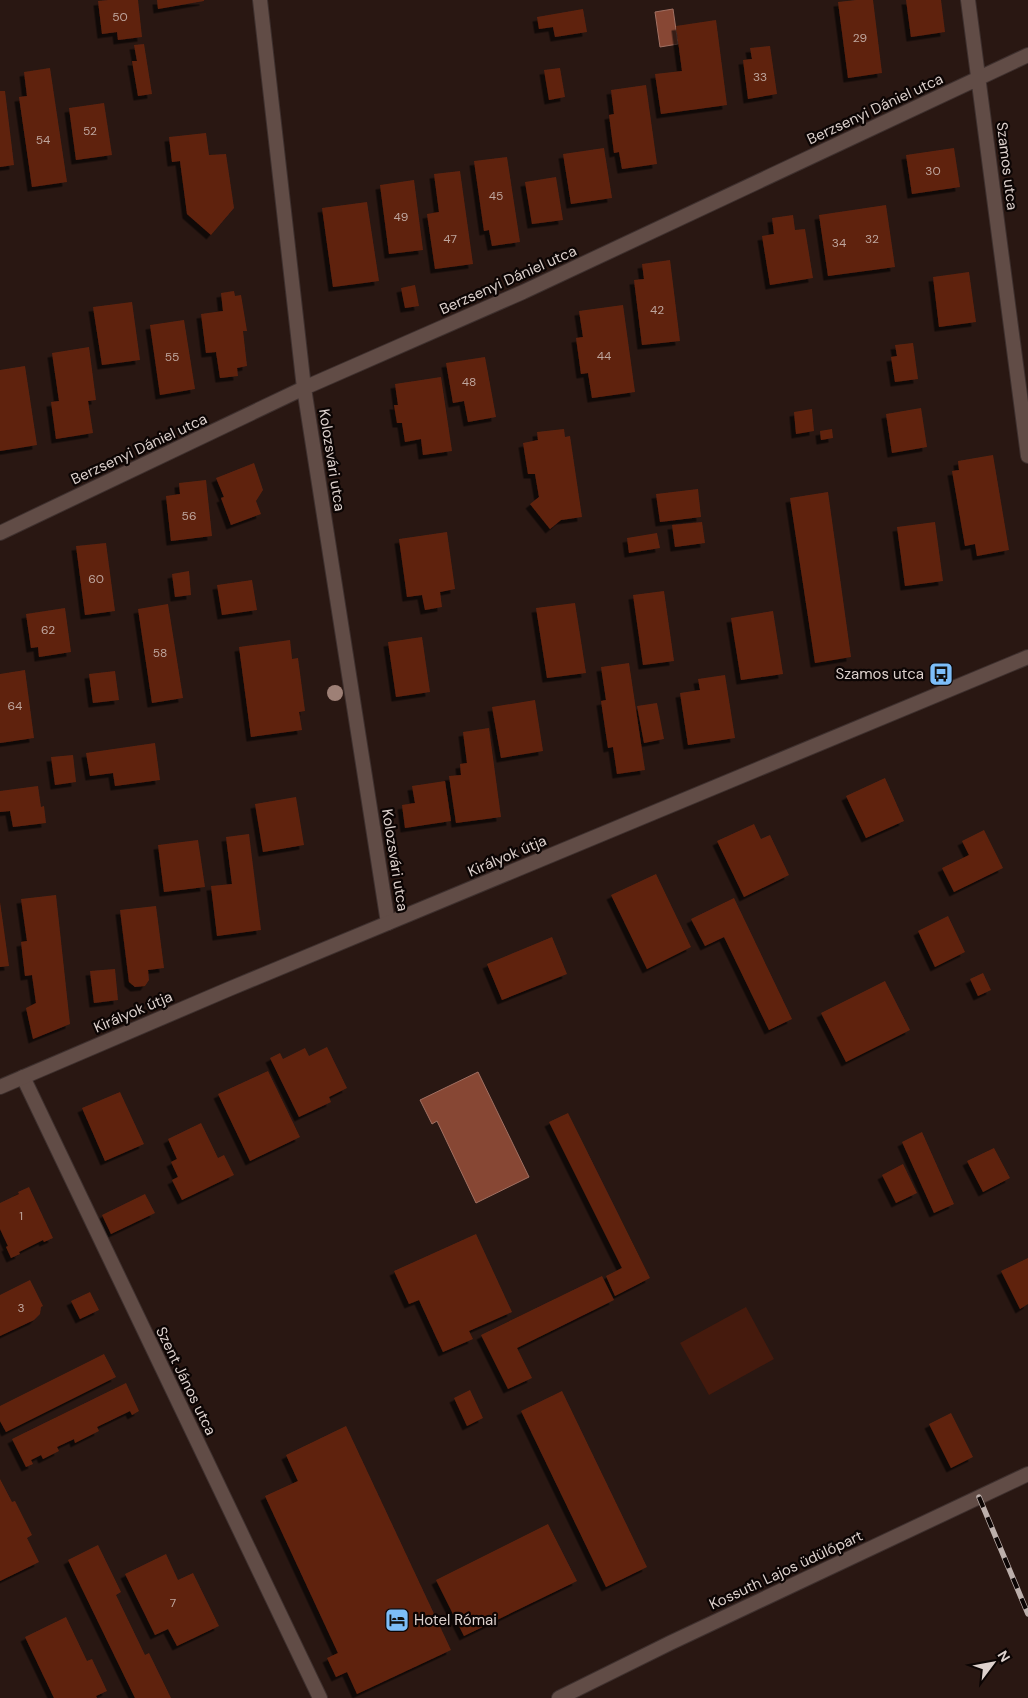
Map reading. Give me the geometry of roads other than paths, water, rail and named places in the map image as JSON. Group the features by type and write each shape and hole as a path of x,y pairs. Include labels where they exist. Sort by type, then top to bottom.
{"street":[{"name":"Kolozsvári utca","path":"260,0 304,388 388,923"},
{"name":"Szamos utca","path":"968,0 1028,456"},
{"name":"Berzsenyi Dániel utca","path":"0,533 304,388 523,292 1028,54"},
{"name":"Királyok útja","path":"0,1087 229,989 1028,657"},
{"name":"Szent János utca","path":"23,1077 320,1698"},
{"name":"Kossuth Lajos üdülőpart","path":"559,1698 670,1643 1028,1474"}],"railway":[{"path":"979,1497 1028,1614"}],"place":[{"name":"Szamos utca","path":"941,674"},
{"name":"Hotel Római","path":"397,1620"}]}
